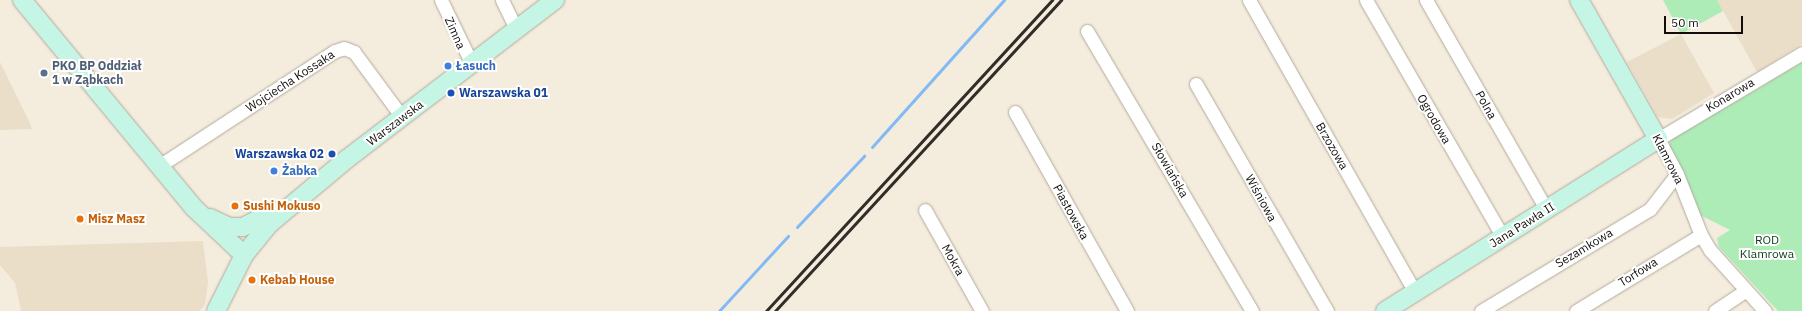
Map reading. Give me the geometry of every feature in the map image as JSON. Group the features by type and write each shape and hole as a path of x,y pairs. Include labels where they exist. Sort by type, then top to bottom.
{"street":[{"path":"22,0 193,207 244,255"},
{"name":"Zimna","path":"441,0 472,64"},
{"path":"502,0 517,31"},
{"name":"Warszawska","path":"216,311 244,255 268,225 295,200 402,117 517,31 546,4 563,0"},
{"name":"Brzozowa","path":"1249,0 1415,292"},
{"name":"Ogrodowa","path":"1366,0 1503,237"},
{"name":"Polna","path":"1426,0 1546,209"},
{"name":"Klamrowa","path":"1579,0 1677,174 1701,235 1710,250 1765,311"},
{"name":"Słowiańska","path":"1087,30 1252,311"},
{"name":"Wojciecha Kossaka","path":"160,166 335,51 344,48 354,52 402,117"},
{"name":"Konarowa","path":"1658,139 1802,53"},
{"name":"Wiśniowa","path":"1196,84 1327,311"},
{"name":"Piastowska","path":"1015,112 1127,311"},
{"name":"Jana Pawła II","path":"1385,311 1658,139"},
{"name":"Sezamkowa","path":"1481,311 1650,209 1677,174"},
{"path":"193,207 222,224 243,227 295,200"},
{"name":"Mokra","path":"925,210 982,311"},
{"name":"Torfowa","path":"1576,311 1701,235"},
{"path":"1714,311 1746,290"}],"shaded area":[{"path":"1717,0 1802,0 1802,44 1757,72"},
{"path":"1681,34 1714,93 1672,119 1658,117 1627,62"},
{"path":"0,62 30,123 32,129 0,130"},
{"path":"203,241 208,282 205,304 200,311 21,311 15,283 0,265 0,247"}],"green space":[{"path":"1663,0 1717,0 1723,11 1681,34"},
{"name":"ROD Klamrowa","path":"1802,62 1802,311 1778,311 1719,247 1717,238 1730,230 1700,215 1681,167 1669,146 1673,134 1744,97"}],"waterway":[{"path":"872,147 1004,0"},
{"path":"797,227 864,156"},
{"path":"719,311 788,236"}],"railway":[{"path":"766,311 1052,0"},
{"path":"775,311 1061,0"}],"place":[{"name":"Łasuch","path":"448,66"},
{"name":"PKO BP Oddział 1 w Ząbkach","path":"44,73"},
{"name":"Warszawska 01","path":"451,93"},
{"name":"Warszawska 02","path":"332,154"},
{"name":"Żabka","path":"274,171"},
{"name":"Sushi Mokuso","path":"235,206"},
{"name":"Misz Masz","path":"80,219"},
{"name":"Kebab House","path":"252,280"}]}
